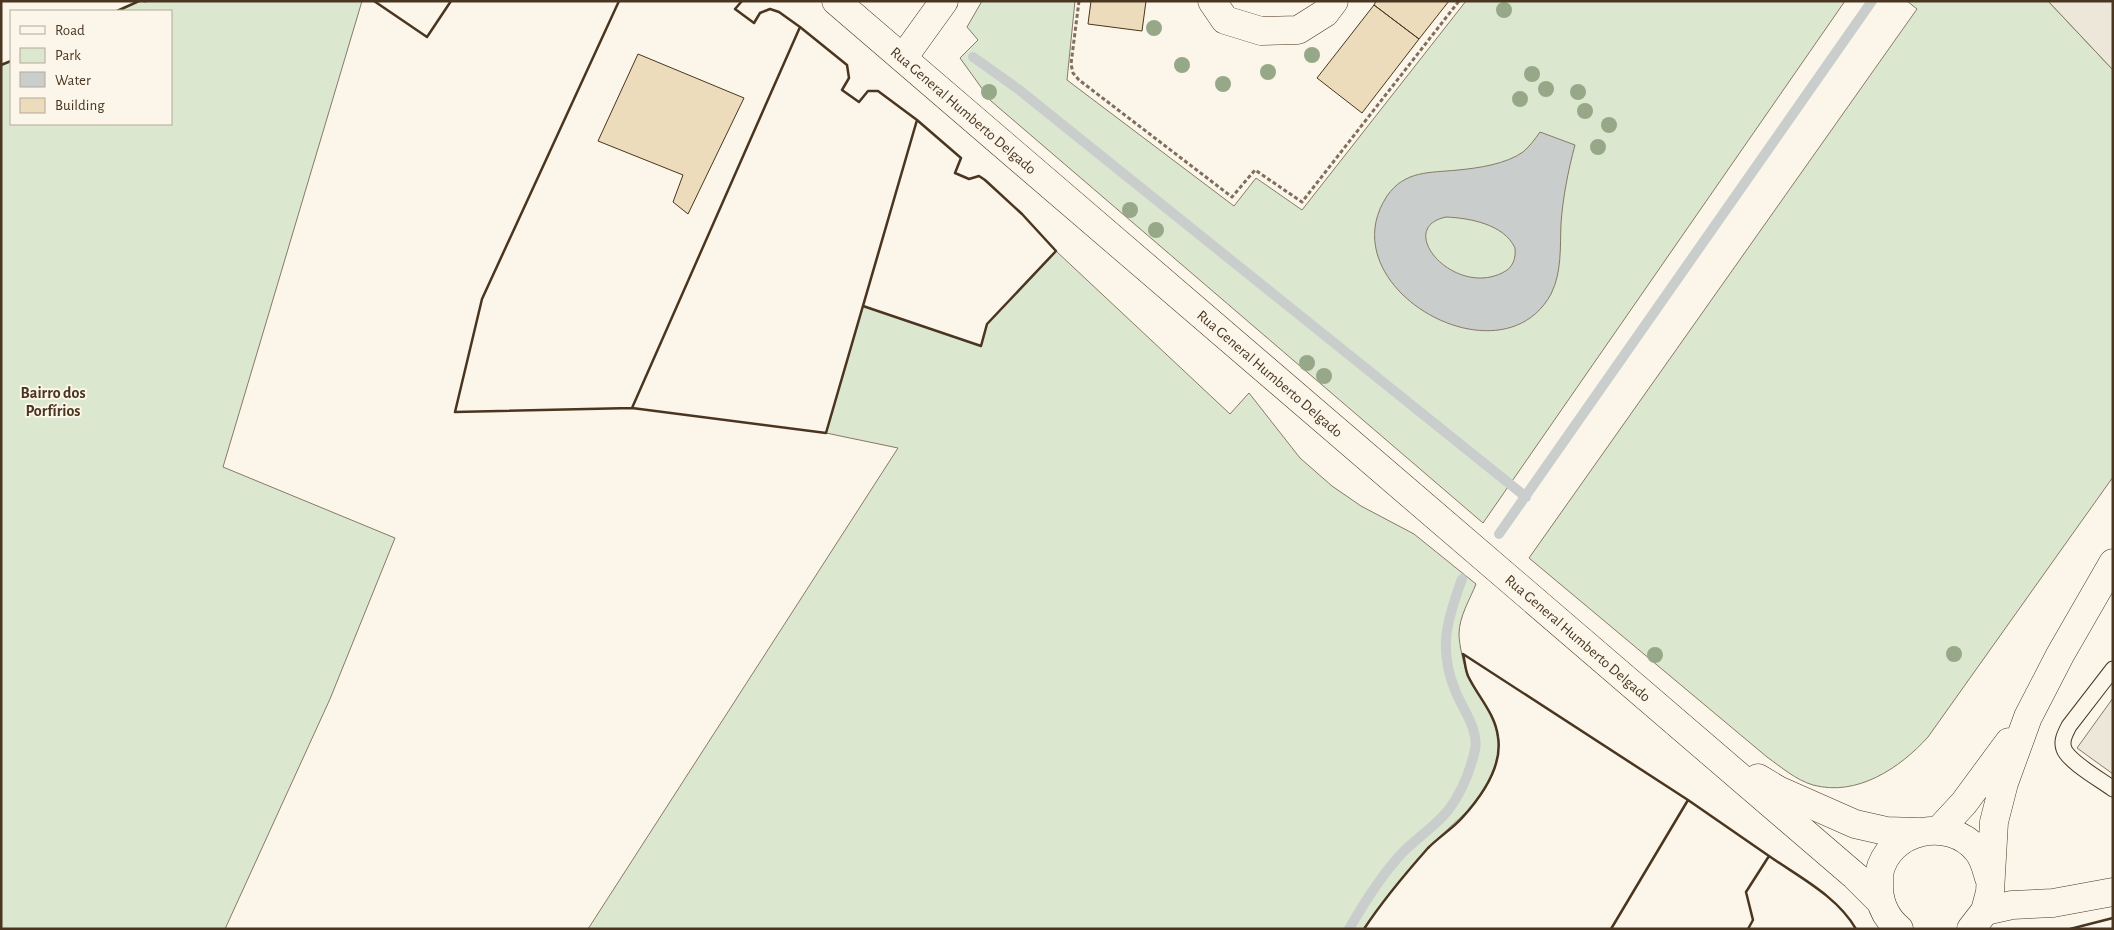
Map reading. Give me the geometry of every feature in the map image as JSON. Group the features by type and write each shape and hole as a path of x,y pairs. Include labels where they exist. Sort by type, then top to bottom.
{"main road":[{"name":"Rua General Humberto Delgado","path":"836,1 1855,876 1891,920"},
{"path":"903,58 944,1"},
{"path":"1212,1 1225,20 1261,31 1298,30 1325,13 1334,1"},
{"path":"1978,920 1990,892 1994,822 2004,783 2028,717 2060,655 2113,563"},
{"path":"1891,920 1879,874 1893,847 1901,841 1929,831 1964,803 2028,717"},
{"name":"Rua General Humberto Delgado","path":"1706,747 1778,790 1855,824 1886,831 1929,831 1958,835 1976,849 1984,860 1990,879"},
{"path":"1978,920 2012,905 2053,903 2113,892"}],"lane":[{"path":"2113,669 2069,726 2064,737 2064,748 2070,757 2113,789"}],"path":[{"path":"1079,1 1071,64 1073,73 1078,80 1232,197 1255,170 1302,202 1459,1"}],"green space":[{"path":"139,1 362,1 223,467 395,538 330,699 225,929 1,929 1,65 10,61 10,125 172,125 172,10 119,10"},
{"path":"982,1 1075,1 1067,80 1234,206 1256,178 1302,210 1466,1 1845,1 1483,523 991,101 960,58 978,40 967,27"},
{"path":"1907,1 2048,1 2113,70 2113,477 1928,737 1891,769 1876,777 1846,787 1829,788 1813,785 1801,780 1767,757 1529,558 1917,9"},
{"path":"1056,251 1230,414 1249,393 1300,458 1332,486 1361,506 1414,534 1476,584 1463,615 1459,634 1466,671 1491,716 1498,737 1496,763 1485,789 1468,810 1411,867 1364,929 588,929 898,448 826,433 863,306 981,346 987,324"}],"shaded area":[{"path":"2048,1 2113,1 2113,70"},
{"path":"2113,698 2113,774 2077,748"}],"water":[{"path":"1540,132 1575,145 1563,204 1559,268 1551,294 1527,320 1496,330 1461,327 1428,314 1399,291 1380,263 1375,230 1387,196 1402,181 1419,174 1475,168 1509,160 1523,152","holes":["1446,217 1485,224 1503,233 1515,248 1515,256 1509,269 1483,278 1465,276 1449,269 1436,258 1428,246 1426,234 1431,224"]}],"building":[{"path":"1091,1 1146,1 1142,31 1088,24"},
{"path":"1376,1 1449,1 1419,39 1374,5"},
{"path":"1374,5 1419,39 1362,113 1317,78"},
{"path":"638,54 744,98 688,214 673,202 683,175 598,141"}],"waterway":[{"path":"1499,534 1872,1"},
{"path":"973,57 1018,89 1526,497"},
{"path":"1349,929 1388,869 1409,846 1449,809 1462,788 1471,766 1475,750 1475,734 1455,690 1447,661 1446,647 1446,634 1452,608 1462,579"}],"wall":[{"path":"119,10 139,1"},
{"path":"374,1 427,37 451,1"},
{"path":"619,1 482,299 455,412 632,408 800,27 779,12 770,9 760,13 754,23 735,9 742,1"},
{"path":"800,27 847,65 849,78 842,90 859,102 868,91 878,91 917,120 826,433 632,408 800,27"},
{"path":"1,65 10,61"},
{"path":"917,120 961,158 955,173 969,179 979,176 985,180 1022,214 1056,251 987,324 981,346 863,306 917,120"},
{"path":"1364,929 1395,887 1428,848 1469,810 1483,791 1494,770 1499,748 1496,728 1490,713 1468,676 1463,654 1688,800 1611,929"},
{"path":"1687,802 1688,800 1769,856 1746,892 1753,920 1748,929"},
{"path":"1768,858 1769,856 1817,888 1839,907 1856,929"},
{"path":"2070,929 2113,918"}],"district":[{"name":"Bairro dos Porfírios","path":"53,402"}]}
